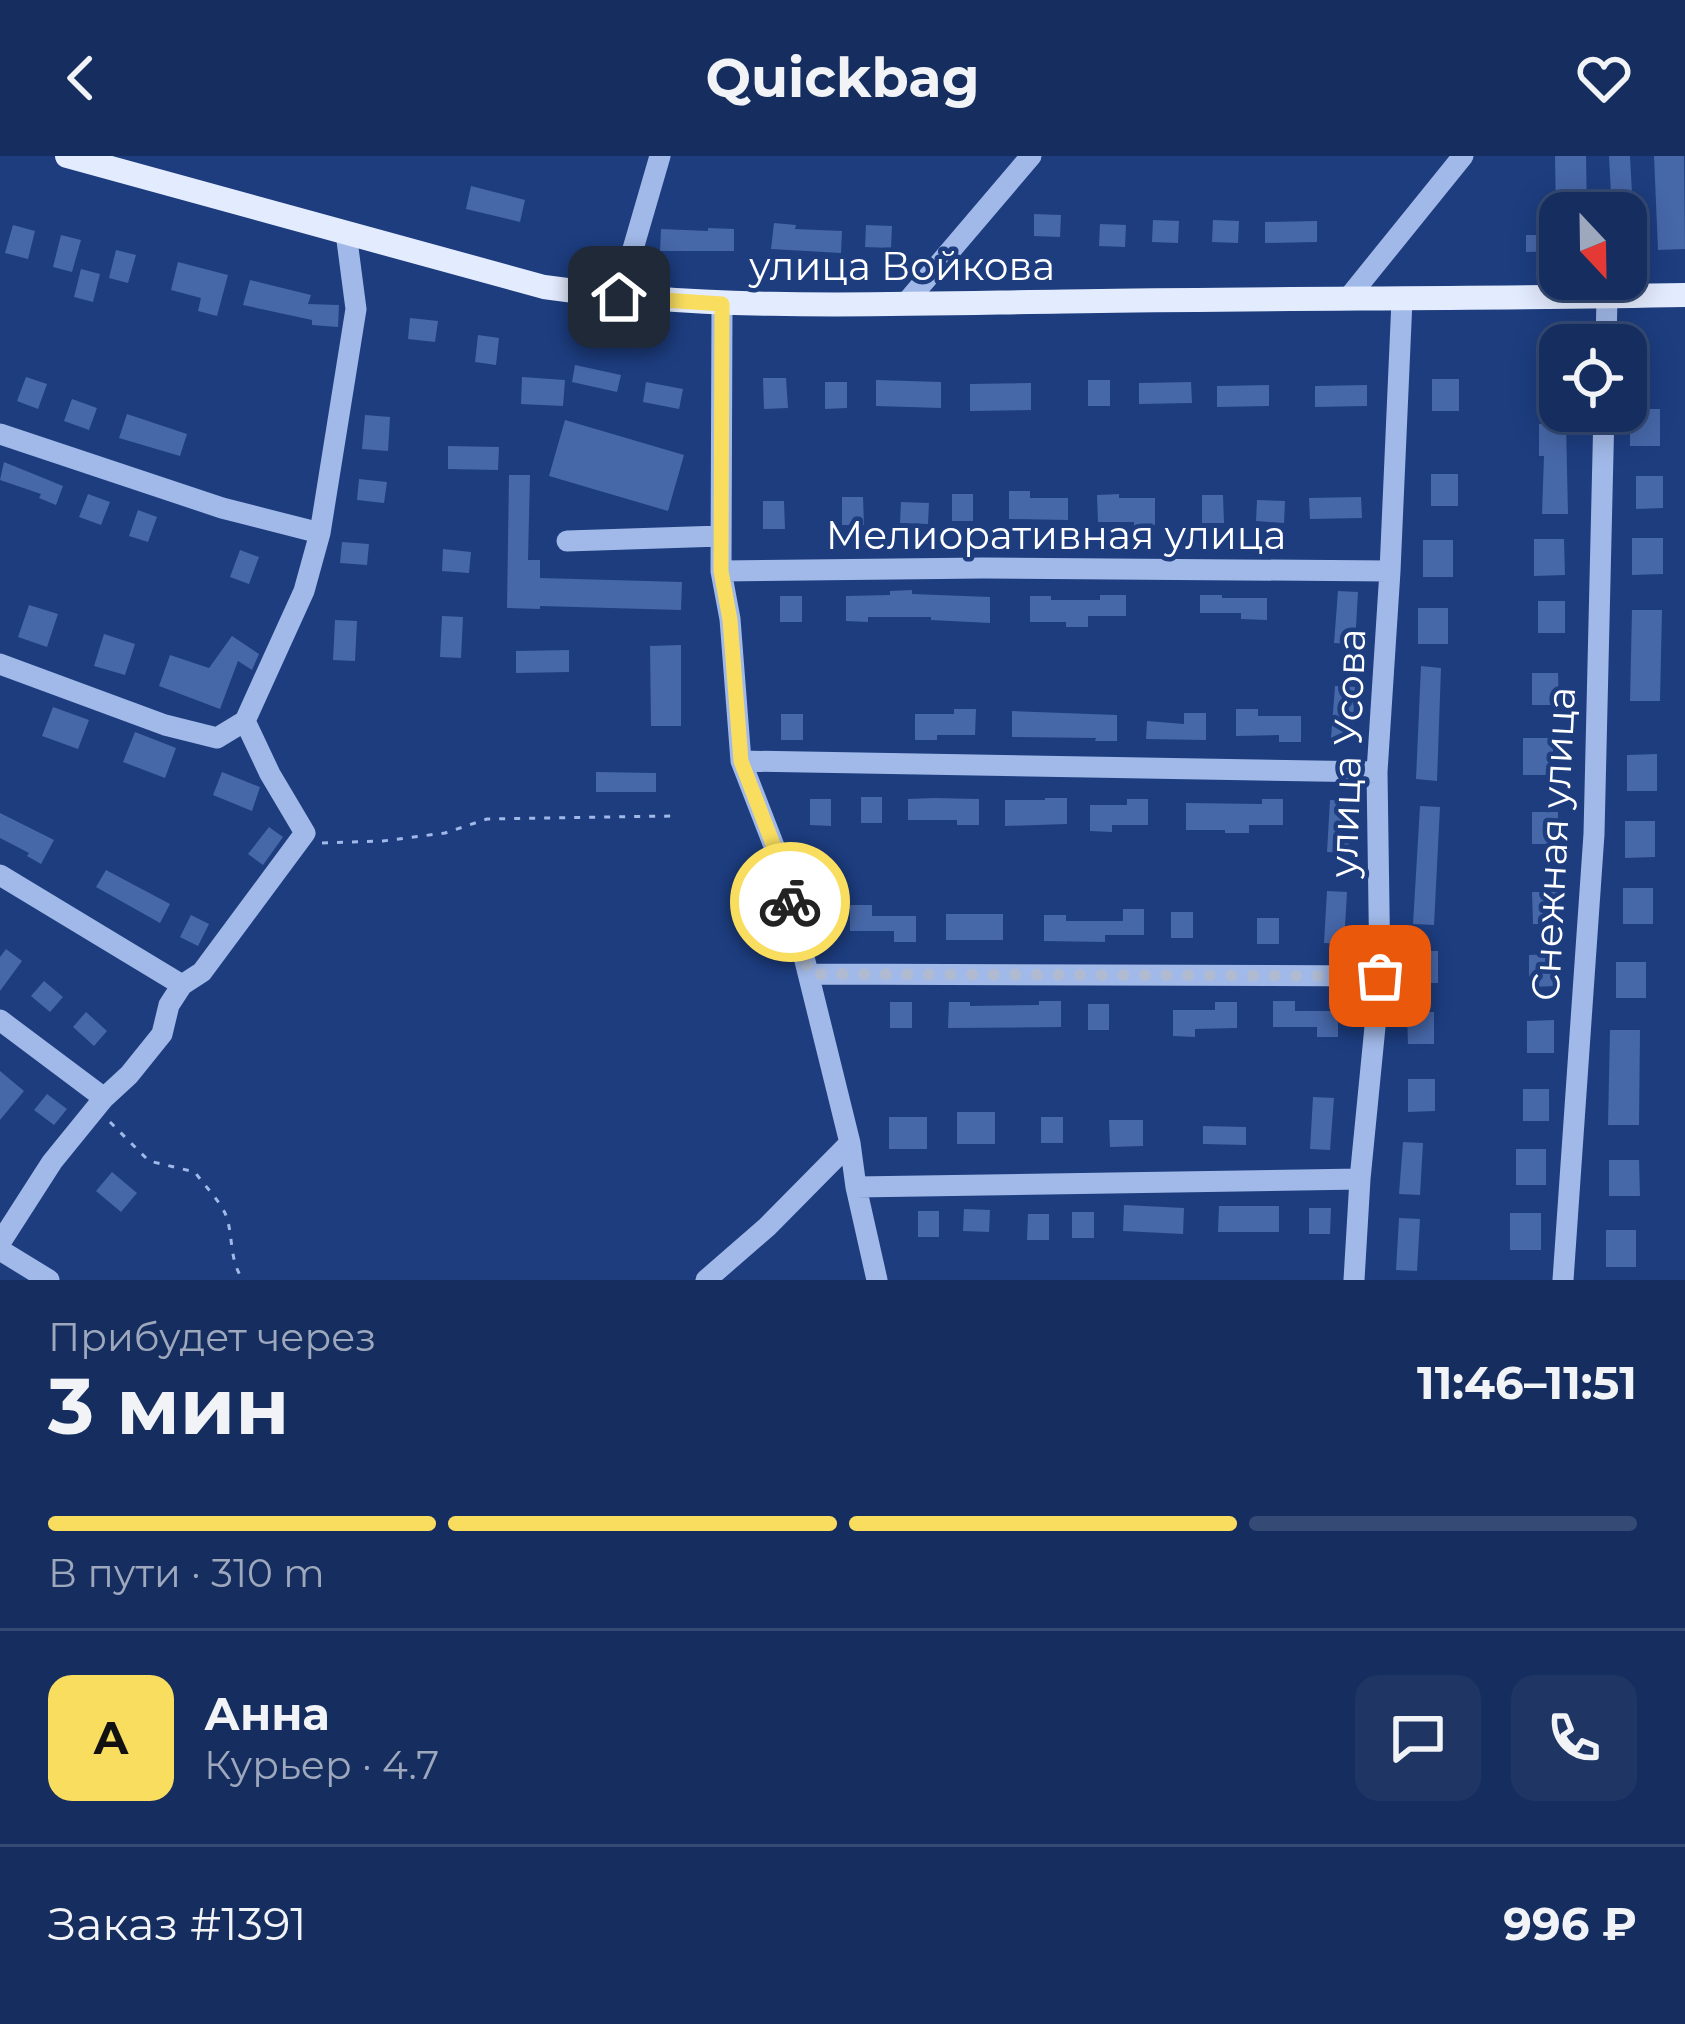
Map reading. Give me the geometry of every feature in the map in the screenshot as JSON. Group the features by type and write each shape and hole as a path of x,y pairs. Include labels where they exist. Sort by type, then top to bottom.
{"main road":[{"name":"улица Войкова","path":"67,156 544,286 619,297 722,304 1539,298"},
{"name":"улица Войкова","path":"1647,296 1685,295"}],"street":[{"path":"619,297 660,156"},
{"path":"905,304 1030,156"},
{"path":"1349,297 1463,156"},
{"path":"0,664 165,725 217,738 245,721 304,591 320,533 356,309 346,232"},
{"name":"улица Усова","path":"1354,1280 1380,976 1377,772 1402,300"},
{"path":"722,304 721,571 730,620 741,761 781,865 850,1144 877,1280"},
{"name":"Снежная улица","path":"1563,1280 1594,834 1604,432"},
{"path":"0,434 222,508 320,533"},
{"path":"568,541 722,536"},
{"name":"Мелиоративная улица","path":"721,571 1390,571"},
{"path":"49,1280 0,1247 52,1162 162,1034 169,1005 182,985 202,972 305,833 245,721"},
{"path":"741,761 1377,772"},
{"path":"0,875 182,985"},
{"path":"809,974 1380,976"},
{"path":"0,1020 100,1103"},
{"path":"706,1280 850,1144"},
{"path":"856,1187 1360,1179"}],"path":[{"path":"296,845 445,833 487,819 672,817"},
{"path":"100,1103 149,1161 195,1172 226,1214 237,1272 243,1280"}],"building":[{"path":"1555,156 1586,156 1587,192 1556,192"},
{"path":"1609,156 1630,156 1632,192 1611,192"},
{"path":"1654,156 1684,156 1685,249 1658,250"},
{"path":"471,186 525,200 520,222 466,209"},
{"path":"1034,214 1061,215 1060,237 1034,236"},
{"path":"1153,220 1179,221 1178,243 1152,242"},
{"path":"1213,220 1239,221 1238,243 1212,242"},
{"path":"1317,221 1317,242 1265,243 1265,222"},
{"path":"774,223 842,231 841,253 771,249"},
{"path":"1100,224 1126,225 1125,247 1099,246"},
{"path":"13,225 35,231 28,259 5,253"},
{"path":"866,225 892,226 891,248 865,247"},
{"path":"661,229 734,229 734,251 660,251"},
{"path":"61,235 81,240 72,272 53,267"},
{"path":"1526,235 1539,235 1539,252 1526,252"},
{"path":"116,250 136,255 128,283 109,278"},
{"path":"178,262 228,275 217,316 198,311 201,298 171,290"},
{"path":"81,269 100,274 93,302 74,297"},
{"path":"250,280 311,295 308,304 339,305 338,327 312,325 312,320 243,305"},
{"path":"410,318 438,321 435,342 408,339"},
{"path":"478,335 499,338 496,365 475,362"},
{"path":"575,365 621,375 617,392 572,382"},
{"path":"26,377 47,384 38,409 17,401"},
{"path":"522,377 565,380 563,406 521,404"},
{"path":"763,378 786,378 788,408 764,409"},
{"path":"1432,379 1459,379 1459,411 1432,411"},
{"path":"876,380 941,382 941,408 876,406"},
{"path":"1088,380 1110,380 1110,406 1088,406"},
{"path":"646,382 683,389 679,409 643,402"},
{"path":"825,382 847,382 847,408 825,409"},
{"path":"1191,382 1192,403 1139,404 1139,383"},
{"path":"1031,383 1031,410 970,411 970,384"},
{"path":"1269,385 1269,406 1217,407 1217,386"},
{"path":"1367,385 1367,406 1315,407 1315,386"},
{"path":"72,399 97,408 89,430 64,421"},
{"path":"1647,409 1660,409 1660,446 1630,446 1630,432 1647,432"},
{"path":"127,414 187,434 180,456 119,438"},
{"path":"365,415 390,417 388,451 362,449"},
{"path":"565,420 684,455 668,511 549,476"},
{"path":"1539,432 1566,432 1568,514 1542,514 1544,456 1539,456"},
{"path":"448,446 499,447 498,470 448,469"},
{"path":"4,462 63,486 56,505 39,498 41,494 0,480"},
{"path":"1431,474 1458,474 1458,506 1431,506"},
{"path":"509,475 530,475 528,560 540,560 540,578 682,582 681,610 507,608"},
{"path":"1636,476 1663,476 1663,508 1636,509"},
{"path":"359,479 387,482 384,503 357,500"},
{"path":"1009,491 1030,491 1030,498 1068,498 1068,520 1009,519"},
{"path":"88,494 110,502 101,525 79,517"},
{"path":"952,494 973,494 973,521 952,521"},
{"path":"1119,494 1119,498 1155,498 1155,525 1098,522 1097,495"},
{"path":"1202,495 1223,495 1224,523 1202,523"},
{"path":"842,497 863,497 864,525 842,525"},
{"path":"1361,497 1362,518 1310,519 1309,498"},
{"path":"1257,500 1285,501 1284,523 1256,521"},
{"path":"763,501 784,501 785,529 763,529"},
{"path":"901,502 929,503 928,524 900,523"},
{"path":"138,510 157,517 148,542 129,536"},
{"path":"1632,538 1663,538 1663,574 1632,575"},
{"path":"1534,539 1564,539 1565,575 1534,576"},
{"path":"1423,540 1453,540 1453,577 1423,577"},
{"path":"342,542 369,544 367,565 340,563"},
{"path":"443,549 471,552 469,573 442,571"},
{"path":"240,550 259,557 249,584 230,577"},
{"path":"912,590 912,594 990,597 990,623 931,617 846,621 846,596"},
{"path":"1338,591 1358,592 1355,644 1334,643"},
{"path":"1100,595 1126,595 1126,616 1088,616 1088,627 1030,622 1030,596 1100,600"},
{"path":"1200,595 1267,598 1267,620 1241,619 1241,613 1200,613"},
{"path":"780,596 802,596 802,622 780,622"},
{"path":"1538,601 1565,601 1565,633 1538,633"},
{"path":"29,605 58,614 47,647 18,637"},
{"path":"1418,608 1448,608 1448,644 1418,644"},
{"path":"1632,610 1662,610 1660,701 1630,701"},
{"path":"442,616 463,617 461,658 440,657"},
{"path":"335,620 357,621 355,661 333,660"},
{"path":"104,634 135,644 125,675 94,666"},
{"path":"232,636 259,654 252,670 238,661 220,709 159,686 170,655 209,668"},
{"path":"681,645 681,726 651,726 650,646"},
{"path":"569,650 569,672 516,673 516,651"},
{"path":"1421,666 1441,668 1437,781 1416,779"},
{"path":"1532,673 1558,673 1559,705 1532,705"},
{"path":"1335,686 1355,687 1352,739 1331,738"},
{"path":"53,707 89,720 78,749 42,736"},
{"path":"954,709 976,709 975,735 915,740 915,714 954,714"},
{"path":"1236,709 1258,709 1258,716 1301,716 1301,742 1279,742 1279,735 1236,736"},
{"path":"1012,711 1117,715 1117,741 1012,737"},
{"path":"1184,713 1206,713 1206,740 1146,739 1147,721 1184,724"},
{"path":"781,714 803,714 803,740 781,740"},
{"path":"135,732 176,748 165,778 123,762"},
{"path":"1523,738 1553,738 1553,775 1523,775"},
{"path":"1657,754 1657,791 1627,791 1627,755"},
{"path":"222,772 260,787 252,811 213,795"},
{"path":"596,772 656,773 656,792 596,792"},
{"path":"861,797 882,797 882,823 861,823"},
{"path":"1067,798 1067,824 1005,826 1005,800"},
{"path":"810,799 831,799 831,826 810,825"},
{"path":"908,799 979,799 979,825 908,820"},
{"path":"1127,799 1148,799 1148,825 1112,825 1112,832 1090,831 1090,805 1127,805"},
{"path":"1262,799 1283,799 1283,825 1249,825 1249,833 1186,830 1186,803 1262,804"},
{"path":"1330,800 1351,801 1348,853 1327,852"},
{"path":"1420,806 1440,807 1434,925 1413,924"},
{"path":"1532,812 1558,812 1558,844 1532,844"},
{"path":"0,813 54,840 41,864 0,838"},
{"path":"1625,821 1655,821 1655,857 1625,858"},
{"path":"269,827 283,837 263,865 248,854"},
{"path":"106,870 170,904 160,923 96,887"},
{"path":"1623,888 1653,888 1653,924 1623,924"},
{"path":"1327,891 1347,892 1344,944 1324,943"},
{"path":"1532,892 1559,892 1559,924 1533,924"},
{"path":"850,905 872,905 872,916 916,916 916,942 894,942 894,931 850,931"},
{"path":"1123,909 1144,909 1144,935 1105,935 1105,942 1044,941 1044,915 1066,915 1066,921 1123,921"},
{"path":"1171,912 1193,912 1193,938 1171,938"},
{"path":"946,914 1003,914 1003,940 946,940"},
{"path":"191,915 209,924 198,946 180,937"},
{"path":"1257,918 1279,918 1279,944 1257,944"},
{"path":"6,949 22,961 0,991 0,957"},
{"path":"1411,951 1438,951 1438,983 1411,983"},
{"path":"1555,954 1556,986 1529,987 1529,955"},
{"path":"1616,962 1646,962 1646,998 1616,998"},
{"path":"44,981 63,997 50,1012 31,996"},
{"path":"1039,1001 1061,1001 1061,1027 948,1028 949,1002 970,1002 970,1006 1039,1005"},
{"path":"1273,1001 1295,1001 1295,1011 1338,1011 1338,1037 1317,1037 1317,1027 1273,1027"},
{"path":"890,1002 912,1002 912,1028 890,1028"},
{"path":"1215,1002 1237,1002 1237,1028 1195,1029 1195,1037 1173,1036 1173,1010 1215,1010"},
{"path":"1088,1004 1109,1004 1109,1030 1088,1030"},
{"path":"86,1012 107,1031 94,1046 73,1027"},
{"path":"1407,1012 1434,1012 1434,1044 1408,1044"},
{"path":"1554,1020 1554,1053 1527,1053 1527,1021"},
{"path":"1610,1030 1640,1030 1639,1125 1608,1125"},
{"path":"0,1071 24,1091 0,1120"},
{"path":"1408,1079 1435,1079 1435,1111 1408,1112"},
{"path":"1523,1089 1549,1089 1549,1121 1523,1121"},
{"path":"47,1094 67,1109 54,1125 34,1110"},
{"path":"1313,1097 1334,1098 1330,1150 1310,1149"},
{"path":"957,1112 995,1112 995,1144 957,1144"},
{"path":"889,1117 927,1117 927,1149 889,1149"},
{"path":"1041,1117 1063,1117 1063,1143 1041,1143"},
{"path":"1109,1120 1143,1120 1143,1146 1110,1147"},
{"path":"1203,1126 1246,1127 1246,1145 1203,1144"},
{"path":"1403,1142 1423,1143 1420,1195 1399,1194"},
{"path":"1516,1149 1546,1149 1546,1185 1516,1185"},
{"path":"1609,1160 1639,1160 1640,1196 1609,1196"},
{"path":"112,1172 137,1193 121,1212 96,1191"},
{"path":"1124,1205 1184,1208 1183,1234 1123,1231"},
{"path":"1219,1206 1279,1206 1279,1232 1218,1232"},
{"path":"1309,1208 1331,1208 1330,1234 1309,1234"},
{"path":"964,1209 990,1210 989,1232 963,1231"},
{"path":"918,1211 939,1211 939,1237 918,1237"},
{"path":"1072,1212 1094,1212 1094,1238 1072,1238"},
{"path":"1510,1213 1541,1213 1541,1250 1510,1250"},
{"path":"1028,1214 1049,1214 1049,1240 1027,1240"},
{"path":"1399,1218 1420,1219 1417,1271 1396,1270"},
{"path":"1606,1230 1636,1230 1636,1267 1606,1267"}],"way so far":[{"path":"790,902 809,974 1380,976"}],"route":[{"path":"619,297 722,304 721,571 730,620 741,761 781,865 790,902"}]}
